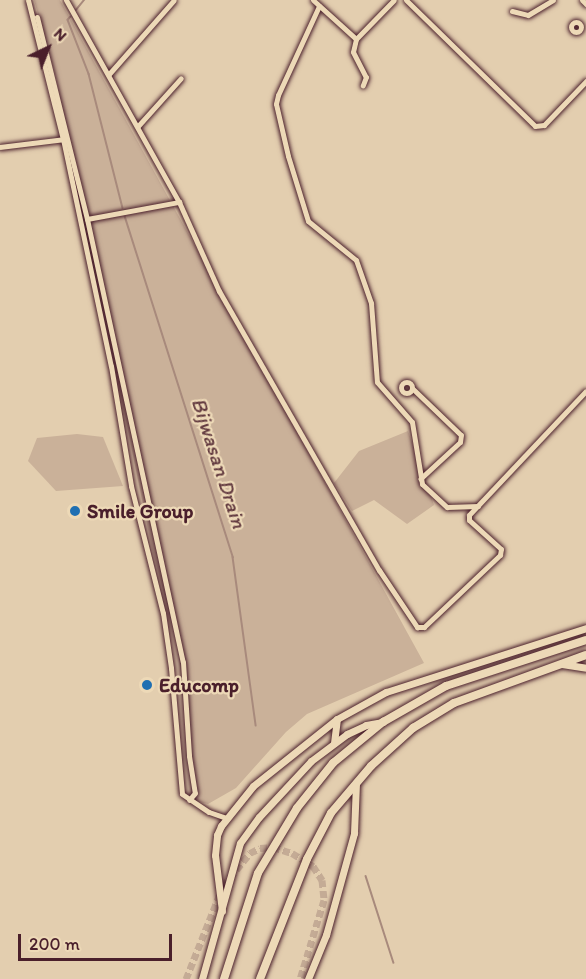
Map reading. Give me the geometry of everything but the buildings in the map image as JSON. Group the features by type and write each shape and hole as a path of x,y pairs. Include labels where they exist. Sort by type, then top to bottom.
{"highway":[{"path":"224,979 258,873 297,808 333,763 383,722 446,686 586,640"},
{"path":"260,979 307,859 331,813 371,766 413,728 454,703 586,655"}],"main road":[{"path":"222,911 215,855 217,835 226,818 259,782 337,719 396,689 586,628"},
{"path":"560,664 586,668"},
{"path":"334,743 337,719"},
{"path":"202,979 240,843 277,796 310,761 334,743 366,725 383,722"},
{"path":"308,979 326,935 354,834 356,784"}],"street":[{"path":"30,0 87,219 183,662 189,756 195,788 194,796 189,800"},
{"path":"66,0 179,202 219,291 374,560 417,627 424,627 500,555 499,547 468,518 586,392"},
{"path":"109,74 174,0"},
{"path":"313,0 356,39"},
{"path":"363,85 366,77 353,52 356,39 394,0"},
{"path":"406,0 535,126 544,125 586,81"},
{"path":"512,11 528,15 554,0"},
{"path":"582,0 586,4"},
{"path":"319,6 278,94 277,108 308,222 314,229 352,256 358,267 371,303 377,382 412,422 420,479 425,488 447,507 478,506"},
{"path":"579,30 586,37"},
{"path":"138,126 181,78"},
{"path":"0,147 65,139"},
{"path":"65,139 111,366 130,486 163,613 171,668 182,794 209,812 226,818"},
{"path":"87,219 179,202"},
{"path":"413,389 461,435 460,442 420,479"}],"shaded area":[{"path":"34,0 60,0 424,663 307,714 286,732 236,788 208,804 192,800 178,646 152,549 56,77"},
{"path":"408,431 434,505 407,524 374,500 352,511 334,483 359,451"},
{"path":"77,434 103,437 123,486 56,491 28,461 37,438"}],"waterway":[{"name":"Bijwasan Drain","path":"76,10 84,0"},
{"name":"Bijwasan Drain","path":"71,17 68,20 89,74 123,208"},
{"name":"Bijwasan Drain","path":"125,216 233,557 256,725"},
{"name":"Bijwasan Drain","path":"366,876 394,963"}],"tunnel":[{"path":"186,979 223,886 250,853 260,848 273,847 292,853 313,866 322,880 324,900 300,979"}],"place":[{"name":"Smile Group","path":"75,511"},
{"name":"Educomp","path":"147,685"}]}
